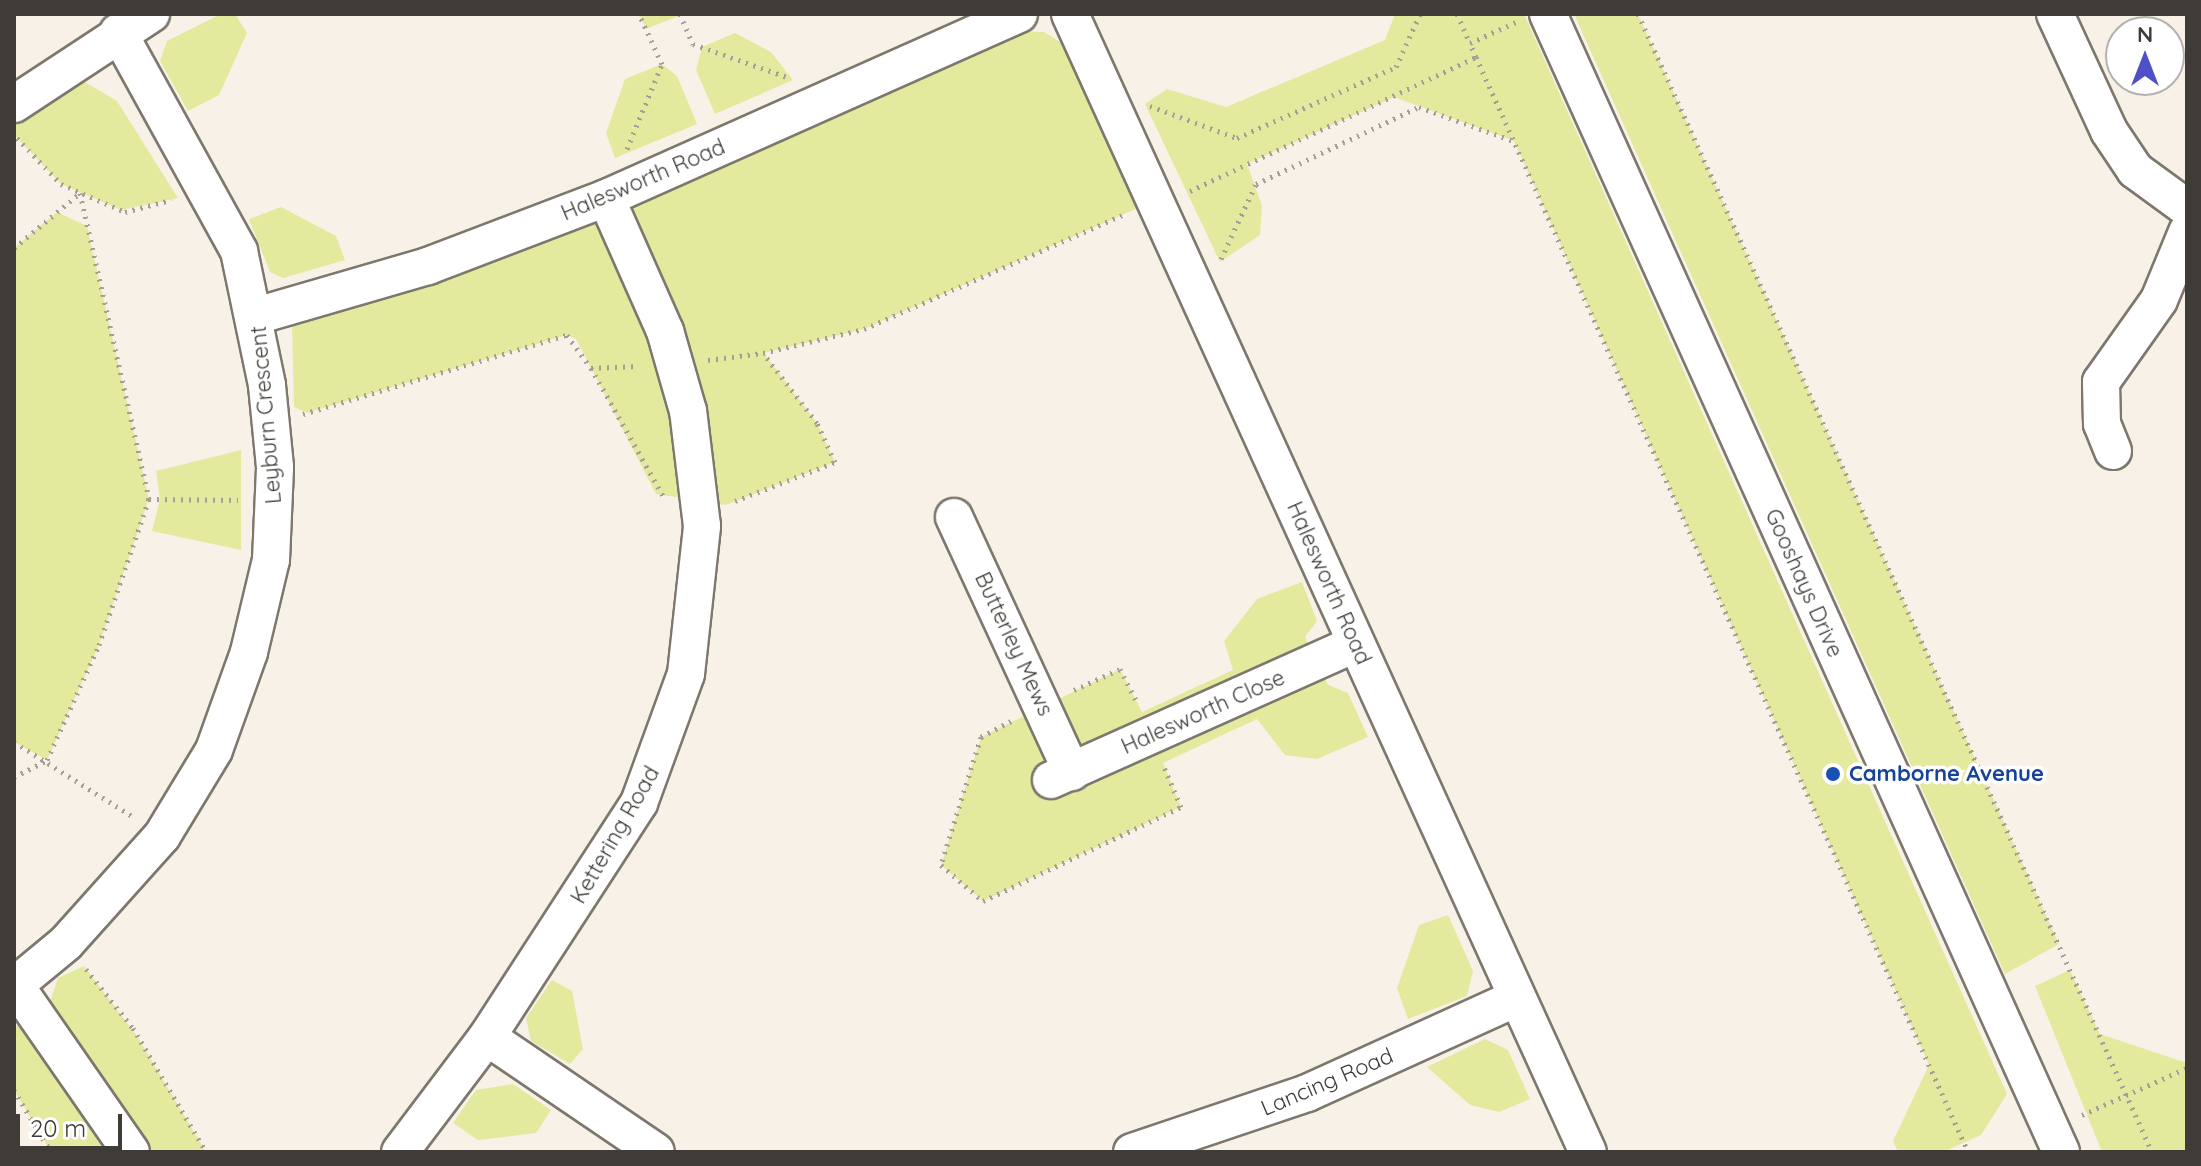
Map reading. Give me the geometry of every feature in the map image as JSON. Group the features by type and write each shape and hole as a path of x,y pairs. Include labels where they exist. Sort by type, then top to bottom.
{"street":[{"path":"14,104 118,32 151,14"},
{"name":"Halesworth Road","path":"256,316 428,266 606,198 1019,14"},
{"name":"Halesworth Road","path":"1070,14 1588,1152"},
{"path":"2055,14 2109,131 2135,170 2187,208"},
{"name":"Gooshays Drive","path":"1537,16 2054,1144"},
{"name":"Leyburn Crescent","path":"15,985 66,943 162,836 214,750 249,652 271,560 275,500 271,423 256,316 239,251 118,32"},
{"name":"Kettering Road","path":"400,1152 487,1037 655,769 696,624 700,506 675,364 606,198"},
{"path":"2113,451 2102,424 2101,382 2159,300 2187,232"},
{"name":"Butterley Mews","path":"954,517 1061,776"},
{"name":"Halesworth Close","path":"1061,776 1355,644"},
{"path":"15,985 131,1152"},
{"name":"Lancing Road","path":"1132,1152 1307,1093 1516,998"},
{"path":"487,1037 656,1152"}],"path":[{"path":"606,198 662,64 639,14"},
{"path":"680,14 693,44 836,95"},
{"path":"1107,91 1237,138 1396,67 1420,14"},
{"path":"1457,14 1968,1152"},
{"path":"1638,14 2152,1152"},
{"path":"1470,43 1537,16"},
{"path":"591,368 675,364 763,353 864,329 1158,202 1476,57"},
{"path":"1201,300 1256,184 1419,107 1514,141"},
{"path":"14,135 61,184 125,212 207,190"},
{"path":"14,248 80,193"},
{"path":"14,777 47,760 99,645 149,499 80,193"},
{"path":"271,423 567,335 591,368 656,494 700,506 726,505 835,462 817,423 763,353"},
{"path":"149,499 275,500"},
{"path":"14,742 47,760 162,836"},
{"path":"66,943 133,1028 206,1152"},
{"path":"2054,1144 2127,1096 2187,1068"},
{"path":"14,1090 51,1152"}],"green space":[{"path":"221,14 235,14 247,33 219,95 188,111 160,61 167,41"},
{"path":"639,14 680,14 681,15 646,29"},
{"path":"1395,14 1524,14 2007,1094 1981,1135 1943,1152 1898,1152 1893,1141 1929,1065 1514,141 1394,97 1247,164 1262,206 1260,235 1220,262 1145,104 1167,89 1226,107 1385,40"},
{"path":"1574,14 1638,14 2059,944 2005,974"},
{"path":"1005,31 1044,32 1071,49 1147,204 864,329 764,353 817,423 835,462 726,505 656,494 576,339 567,335 307,413 294,407 292,325 516,249"},
{"path":"735,33 771,52 793,80 715,114 696,70 702,47"},
{"path":"662,64 677,76 697,124 615,158 606,133 625,79"},
{"path":"78,78 117,101 178,198 121,210 61,184 14,135 14,125"},
{"path":"281,207 336,236 345,260 283,278 270,272 249,219"},
{"path":"57,212 87,226 149,499 99,645 47,760 14,742 14,248"},
{"path":"241,450 241,550 152,531 160,499 156,471"},
{"path":"1302,582 1317,621 1305,637 1328,685 1348,693 1368,737 1317,759 1285,755 1257,719 1163,763 1181,807 983,901 941,865 981,737 1120,669 1142,712 1233,670 1224,641 1257,599"},
{"path":"1448,915 1473,971 1467,996 1408,1019 1397,988 1419,925"},
{"path":"84,966 137,1036 206,1152 151,1152 49,1005 58,978"},
{"path":"2070,970 2100,1034 2187,1063 2187,1152 2102,1152 2035,986"},
{"path":"552,980 572,991 583,1049 570,1064 531,1041 526,1018"},
{"path":"14,1025 26,1029 114,1152 51,1152 14,1090"},
{"path":"1485,1039 1508,1050 1530,1099 1499,1112 1470,1105 1427,1067"},
{"path":"513,1084 551,1110 536,1133 478,1140 453,1123 476,1090"}],"place":[{"name":"Camborne Avenue","path":"1833,774"}]}
